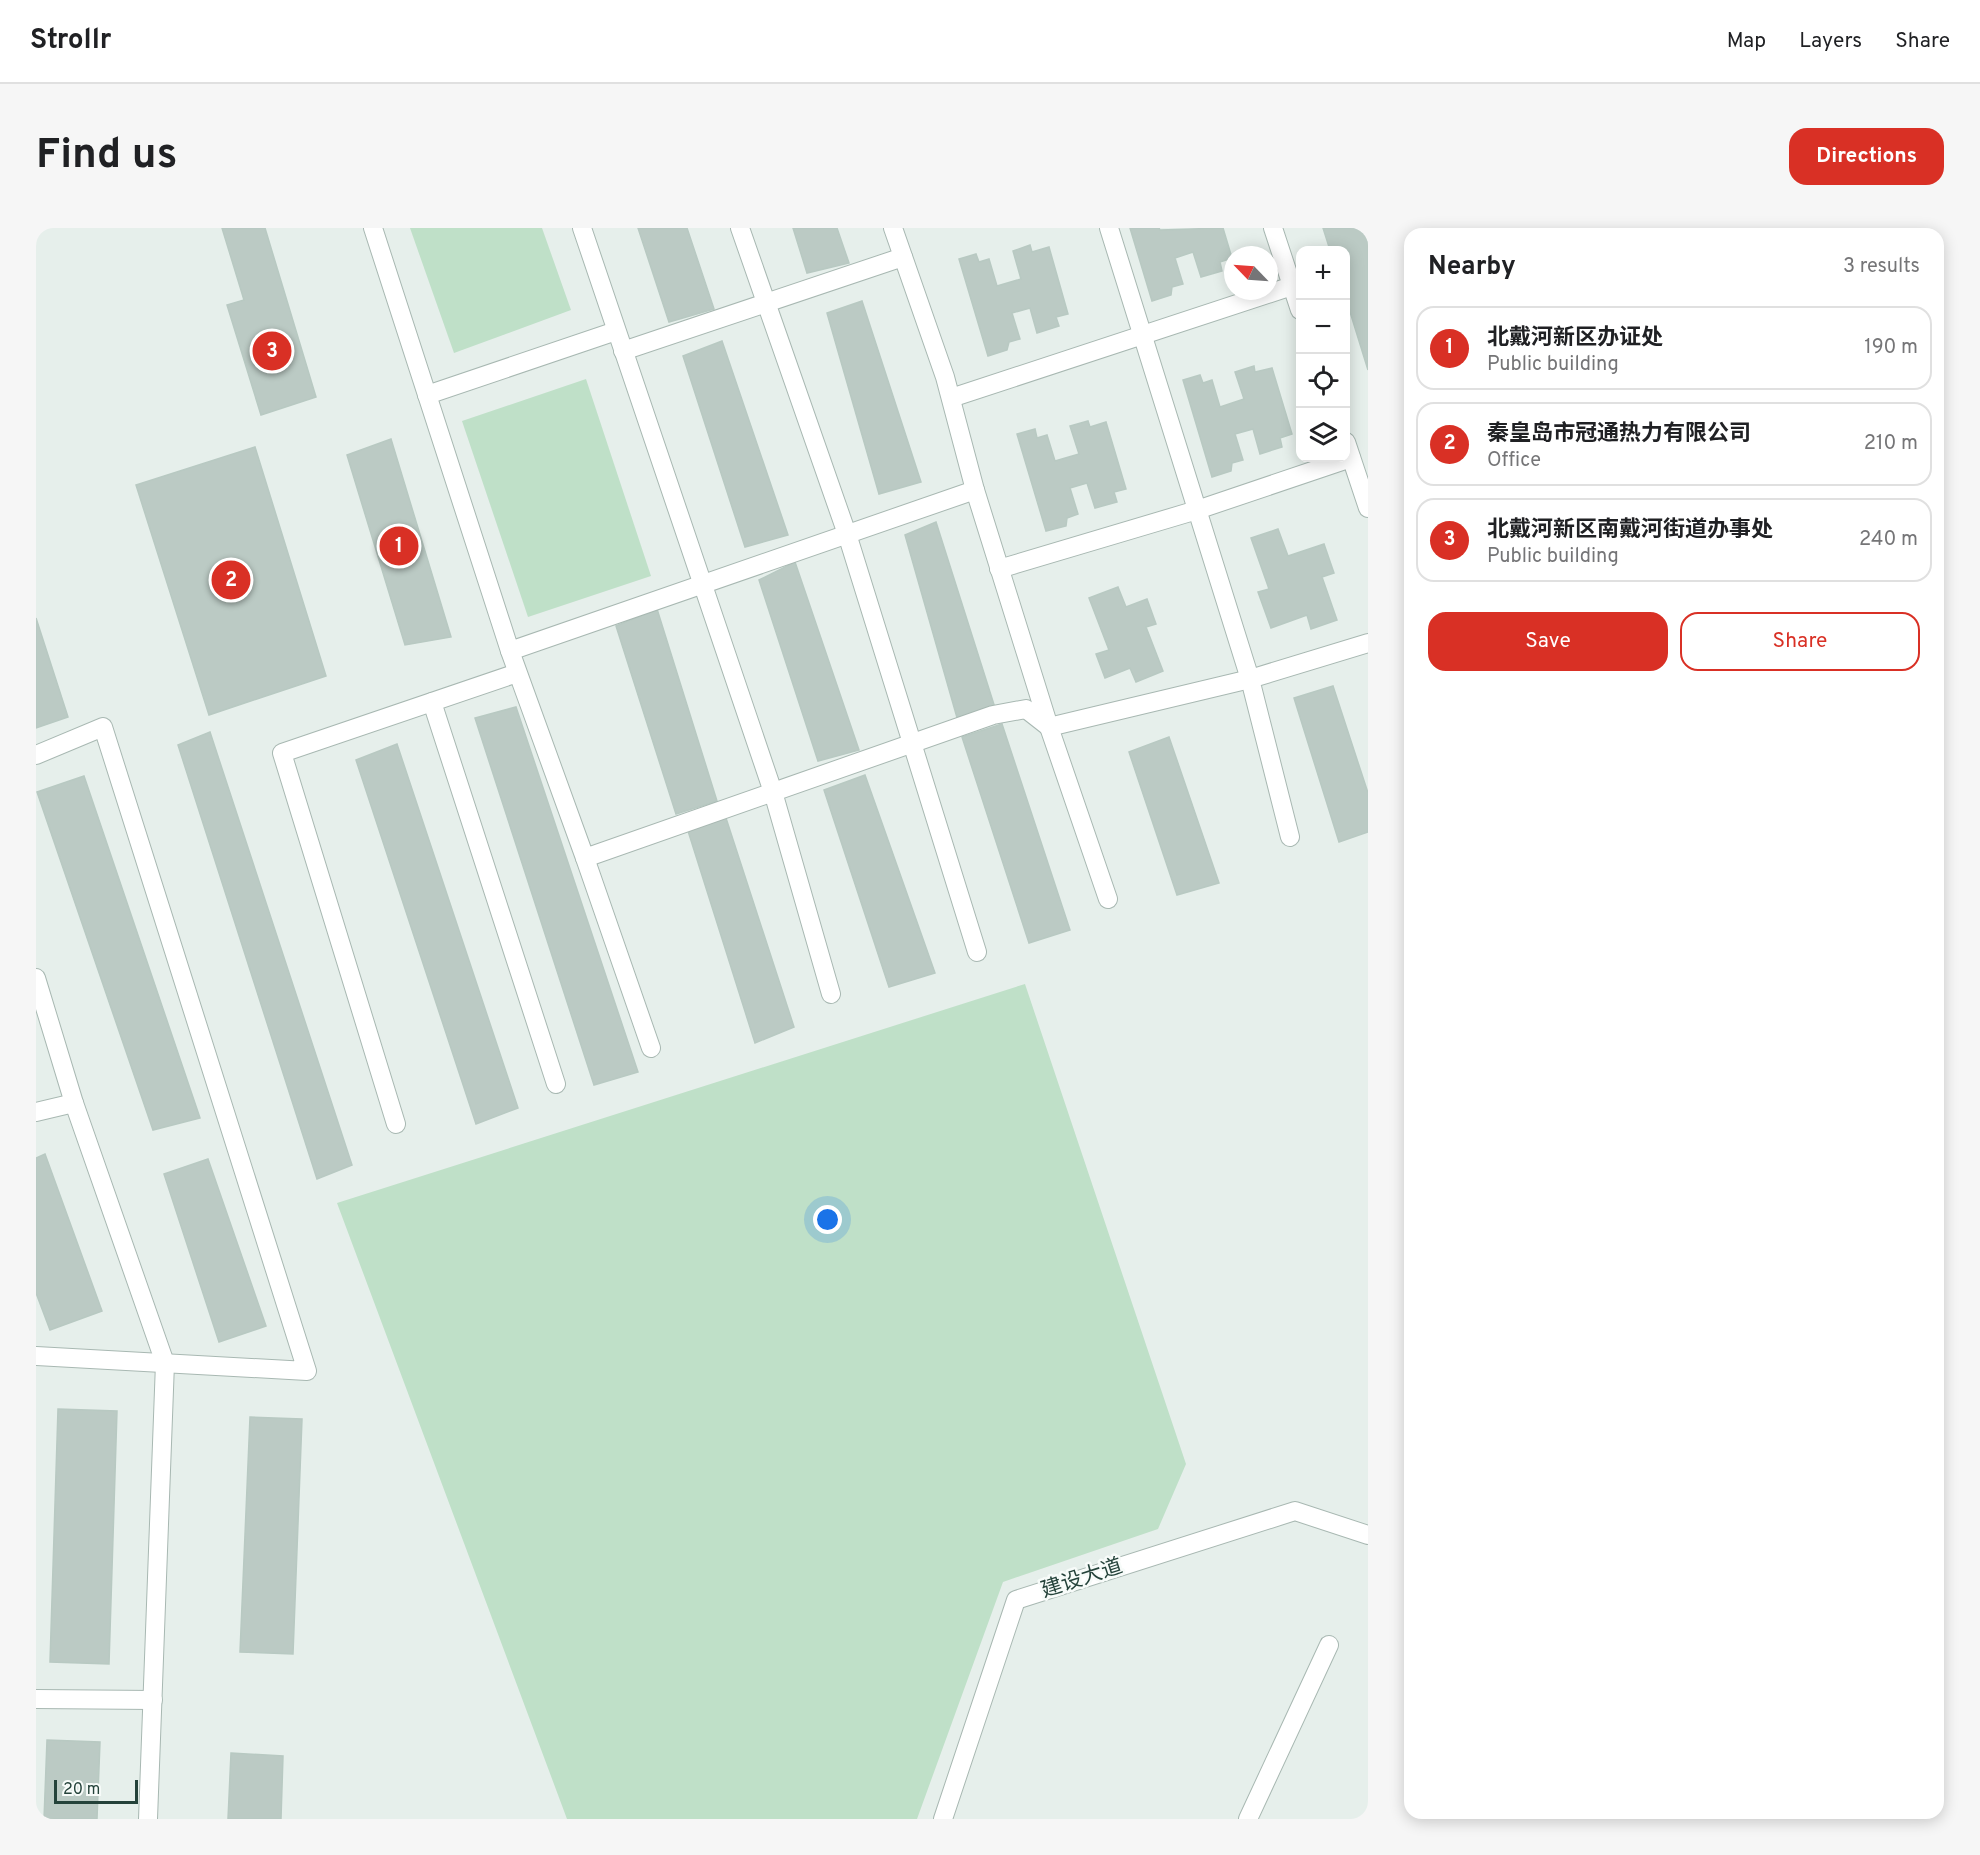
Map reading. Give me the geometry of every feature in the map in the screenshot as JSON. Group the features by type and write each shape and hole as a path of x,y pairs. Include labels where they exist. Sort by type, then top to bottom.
{"street":[{"path":"373,228 517,673 651,1048"},
{"path":"582,228 773,792 831,994"},
{"path":"740,228 847,534 977,952"},
{"path":"893,228 951,398 975,490 1049,727 1108,899"},
{"path":"1109,228 1250,679 1290,837"},
{"path":"1273,228 1297,300"},
{"path":"623,351 903,257"},
{"path":"951,398 1292,286"},
{"path":"427,395 616,331"},
{"path":"1350,456 1368,508"},
{"path":"999,569 1197,510 1318,462"},
{"path":"510,651 975,490"},
{"path":"1049,727 1250,679 1368,643"},
{"path":"396,1124 282,753 517,673"},
{"path":"432,702 556,1084"},
{"path":"585,858 993,715 1026,709 1049,727"},
{"path":"36,755 103,727 307,1371 36,1356"},
{"path":"36,978 74,1103 165,1363 148,1819"},
{"path":"36,1112 74,1103"},
{"name":"建设大道","path":"944,1819 1016,1600 1295,1511 1368,1535"},
{"path":"1248,1819 1329,1645"},
{"path":"36,1699 153,1700"}],"green space":[{"path":"410,228 542,228 571,310 454,353"},
{"path":"586,379 651,576 528,617 462,421"},
{"path":"1025,984 1186,1464 1158,1529 1003,1582 917,1819 567,1819 337,1203"}],"building":[{"path":"222,228 265,228 316,397 261,415 227,305 244,300"},
{"path":"638,228 687,228 714,309 669,322"},
{"path":"793,228 837,228 849,263 807,273"},
{"path":"1130,228 1159,228 1160,230 1223,228 1228,246 1224,246 1224,261 1220,262 1222,271 1201,277 1193,252 1175,258 1183,284 1172,287 1171,295 1152,301"},
{"path":"1323,228 1368,228 1368,370 1350,312 1350,246 1329,246"},
{"path":"1030,245 1032,252 1049,247 1068,314 1056,317 1059,326 1037,333 1030,308 1012,313 1020,339 1009,342 1007,350 988,356 959,259 976,254 979,262 989,259 997,286 1021,279 1013,251"},
{"path":"862,301 921,482 879,494 827,313"},
{"path":"722,341 788,535 745,547 683,356"},
{"path":"1254,366 1255,372 1272,368 1292,434 1280,438 1282,447 1260,454 1253,429 1235,434 1243,460 1232,463 1231,471 1212,477 1183,380 1200,375 1203,383 1212,380 1220,407 1244,399 1235,372"},
{"path":"1088,421 1090,427 1106,422 1126,489 1114,492 1117,502 1095,508 1087,483 1070,488 1078,514 1067,518 1066,526 1046,531 1017,434 1035,429 1037,438 1047,435 1055,461 1079,454 1070,426"},
{"path":"391,439 451,637 405,645 347,455"},
{"path":"255,447 326,676 209,715 136,485"},
{"path":"936,522 996,711 958,721 905,535"},
{"path":"1278,529 1288,556 1324,544 1334,573 1322,577 1337,620 1311,629 1307,615 1271,628 1258,592 1269,589 1251,538"},
{"path":"795,562 859,750 818,761 759,580"},
{"path":"1118,587 1126,607 1147,599 1156,624 1146,627 1163,671 1136,682 1130,668 1105,678 1096,654 1109,650 1089,598"},
{"path":"657,609 717,801 676,814 616,626"},
{"path":"36,618 68,717 36,728"},
{"path":"1333,686 1368,793 1368,832 1339,842 1294,698"},
{"path":"516,707 638,1072 594,1085 475,718"},
{"path":"1002,724 1070,930 1029,943 962,737"},
{"path":"210,732 352,1165 317,1179 178,745"},
{"path":"1169,737 1219,883 1177,895 1129,752"},
{"path":"397,744 518,1108 476,1124 356,760"},
{"path":"865,775 935,973 889,987 824,790"},
{"path":"84,776 200,1118 153,1130 37,792"},
{"path":"725,815 794,1027 755,1043 688,831"},
{"path":"45,1154 102,1311 50,1330 36,1293 36,1158"},
{"path":"208,1159 266,1326 219,1342 164,1174"},
{"path":"58,1409 117,1411 109,1664 50,1662"},
{"path":"250,1417 302,1419 293,1654 240,1652"},
{"path":"47,1740 100,1742 97,1819 44,1819"},
{"path":"231,1753 283,1756 281,1819 228,1819"}],"place":[{"name":"北戴河新区南戴河街道办事处","path":"272,351"},
{"name":"北戴河新区办证处","path":"399,546"},
{"name":"秦皇岛市冠通热力有限公司","path":"231,580"}]}
